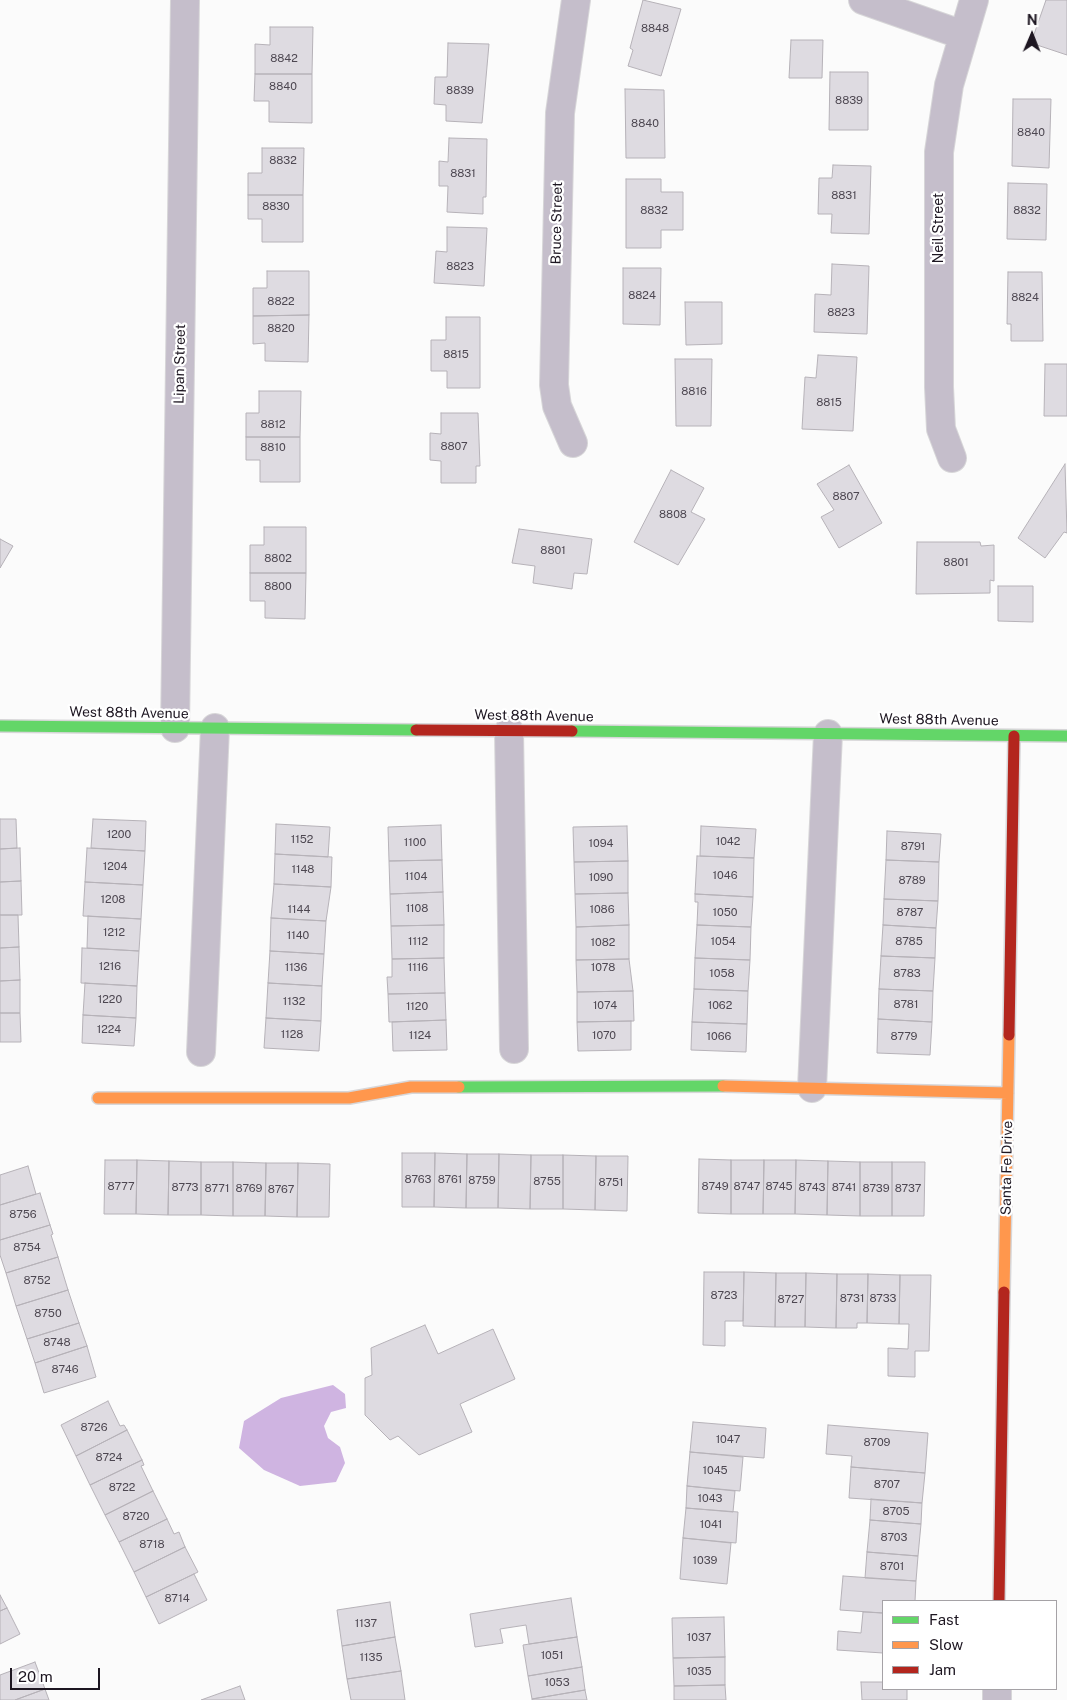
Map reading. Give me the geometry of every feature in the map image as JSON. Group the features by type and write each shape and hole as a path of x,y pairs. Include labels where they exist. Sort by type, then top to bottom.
{"street":[{"name":"Lipan Street","path":"175,728 185,0"},
{"name":"Bruce Street","path":"573,443 557,406 554,385 560,113 576,0"},
{"path":"862,0 963,35"},
{"name":"Neil Street","path":"952,458 942,429 939,387 939,152 949,85 974,0"},
{"name":"West 88th Avenue","path":"0,726 1067,736"},
{"path":"201,1052 215,728"},
{"path":"509,731 514,1049"},
{"path":"812,1088 828,734"},
{"name":"Santa Fe Drive","path":"999,1600 1014,736"},
{"path":"98,1098 348,1098 411,1087 670,1084 1008,1093"}],"shaded area":[{"path":"333,1385 345,1394 346,1408 331,1412 324,1426 328,1438 340,1447 345,1463 336,1482 300,1486 264,1470 239,1448 244,1421 281,1398"}],"building":[{"path":"643,0 681,9 661,76 628,66 633,50 630,48"},
{"path":"1046,0 1067,0 1067,55 1031,43"},
{"path":"270,27 313,27 312,74 255,74 255,44 270,45"},
{"path":"791,40 823,40 822,78 789,78"},
{"path":"448,43 489,44 482,123 446,121 446,105 434,104 435,77 447,77"},
{"path":"830,72 868,72 868,130 829,130"},
{"path":"255,74 312,74 312,123 269,122 269,101 254,101"},
{"path":"625,89 664,90 665,158 626,158"},
{"path":"1013,99 1051,99 1049,168 1012,166"},
{"path":"449,138 487,139 486,197 483,197 483,214 447,212 448,186 439,186 439,161 448,162"},
{"path":"262,148 304,148 303,195 248,195 248,173 262,173"},
{"path":"833,165 871,166 869,234 831,233 832,214 818,214 819,178 832,178"},
{"path":"626,179 661,179 661,192 683,192 683,230 661,230 661,248 626,248"},
{"path":"1008,183 1047,184 1046,240 1007,239"},
{"path":"248,195 303,195 303,242 262,242 262,219 248,219"},
{"path":"447,227 487,228 484,286 434,283 436,251 447,252"},
{"path":"832,264 869,266 867,334 814,332 815,294 831,295"},
{"path":"623,268 661,268 660,325 623,324"},
{"path":"267,271 309,271 309,315 253,316 253,288 267,288"},
{"path":"1008,272 1042,272 1043,341 1011,341 1011,324 1007,324"},
{"path":"685,302 722,302 722,344 686,345"},
{"path":"309,315 308,362 265,361 265,343 253,344 253,316"},
{"path":"446,317 480,317 480,388 447,388 447,371 431,371 431,340 446,340"},
{"path":"818,355 857,357 853,431 802,429 805,377 816,378"},
{"path":"675,359 712,359 711,426 676,426"},
{"path":"1045,364 1067,364 1067,416 1044,416"},
{"path":"259,391 301,391 300,437 246,437 246,413 259,413"},
{"path":"441,413 478,413 480,466 476,466 476,483 441,483 441,461 430,460 430,433 441,434"},
{"path":"246,437 300,437 300,482 260,482 260,460 246,460"},
{"path":"1065,464 1067,533 1064,532 1045,558 1018,538"},
{"path":"849,465 882,523 839,548 821,517 834,510 817,484"},
{"path":"671,470 704,488 691,512 705,519 678,565 634,542"},
{"path":"264,527 306,527 306,573 250,573 250,545 264,545"},
{"path":"519,529 592,539 587,574 574,573 572,589 533,583 535,566 512,563"},
{"path":"0,539 13,546 0,568"},
{"path":"917,542 980,542 981,546 994,545 994,581 990,580 990,593 916,594"},
{"path":"250,573 306,573 305,619 265,618 265,601 250,601"},
{"path":"998,586 1033,586 1033,622 998,621"},
{"path":"0,819 16,819 17,848 0,849"},
{"path":"93,819 146,821 145,851 91,848"},
{"path":"276,824 330,827 328,857 275,854"},
{"path":"441,825 442,860 389,861 388,827"},
{"path":"627,826 628,861 574,862 573,827"},
{"path":"701,826 756,829 754,858 700,856"},
{"path":"887,831 941,834 939,862 886,860"},
{"path":"20,848 21,881 0,882 0,849"},
{"path":"87,848 145,851 143,885 85,882"},
{"path":"275,854 332,857 331,887 274,884"},
{"path":"697,856 754,858 753,897 695,894"},
{"path":"442,860 443,892 390,894 389,861"},
{"path":"886,860 939,862 938,901 884,899"},
{"path":"628,861 628,893 575,894 574,862"},
{"path":"21,881 22,915 0,915 0,882"},
{"path":"85,882 143,885 141,919 83,916"},
{"path":"274,884 331,887 326,921 271,918"},
{"path":"443,892 444,925 391,926 390,894"},
{"path":"628,893 629,925 576,927 575,894"},
{"path":"695,894 753,897 751,927 697,925 698,902 695,902"},
{"path":"884,899 938,901 936,928 883,925"},
{"path":"0,915 18,915 19,947 0,948"},
{"path":"88,916 141,919 139,951 87,948"},
{"path":"271,918 326,921 324,954 270,951"},
{"path":"444,925 444,958 392,959 391,926"},
{"path":"629,925 629,959 576,960 576,927"},
{"path":"697,925 751,927 750,960 695,958"},
{"path":"883,925 936,928 935,958 881,956"},
{"path":"19,947 20,980 0,981 0,948"},
{"path":"82,948 139,951 137,986 81,983"},
{"path":"270,951 324,954 322,986 268,983"},
{"path":"881,956 935,958 933,991 879,989"},
{"path":"444,958 445,993 388,994 387,977 392,977 392,959"},
{"path":"695,958 750,960 748,991 694,989"},
{"path":"629,959 633,991 577,992 576,960"},
{"path":"20,980 20,1013 0,1013 0,981"},
{"path":"85,983 137,986 136,1018 83,1015"},
{"path":"268,983 322,986 321,1021 266,1018"},
{"path":"694,989 748,991 747,1024 692,1022"},
{"path":"879,989 933,991 932,1022 878,1019"},
{"path":"633,991 634,1021 577,1022 577,992"},
{"path":"445,993 446,1020 389,1022 388,994"},
{"path":"0,1013 20,1013 21,1042 0,1042"},
{"path":"83,1015 136,1018 134,1046 82,1043"},
{"path":"266,1018 321,1021 319,1051 264,1048"},
{"path":"878,1019 932,1022 930,1055 877,1053"},
{"path":"446,1020 447,1050 393,1051 392,1022"},
{"path":"631,1021 631,1050 578,1051 577,1022"},
{"path":"692,1022 747,1024 746,1052 691,1050"},
{"path":"402,1153 435,1153 434,1207 402,1207"},
{"path":"435,1153 467,1154 466,1208 434,1207"},
{"path":"467,1154 499,1154 498,1208 466,1208"},
{"path":"499,1154 531,1155 530,1209 498,1208"},
{"path":"531,1155 563,1155 563,1209 530,1209"},
{"path":"563,1155 596,1156 595,1210 563,1209"},
{"path":"596,1156 628,1156 627,1211 595,1210"},
{"path":"699,1159 731,1160 731,1214 698,1213"},
{"path":"105,1160 137,1160 136,1214 104,1214"},
{"path":"137,1160 169,1161 168,1215 136,1214"},
{"path":"731,1160 764,1160 763,1214 731,1214"},
{"path":"764,1160 796,1160 795,1214 763,1214"},
{"path":"796,1160 828,1161 827,1215 795,1214"},
{"path":"169,1161 201,1162 201,1215 168,1215"},
{"path":"828,1161 860,1162 860,1216 827,1215"},
{"path":"201,1162 233,1162 233,1216 201,1215"},
{"path":"233,1162 266,1163 265,1216 233,1216"},
{"path":"860,1162 892,1162 892,1216 860,1216"},
{"path":"892,1162 925,1162 924,1216 892,1216"},
{"path":"266,1163 298,1163 297,1217 265,1216"},
{"path":"298,1163 330,1164 329,1217 297,1217"},
{"path":"28,1166 36,1194 0,1205 0,1175"},
{"path":"40,1193 50,1225 0,1240 0,1205"},
{"path":"50,1225 58,1257 6,1273 0,1255 0,1240"},
{"path":"58,1257 68,1290 16,1306 6,1273"},
{"path":"704,1272 744,1272 743,1321 725,1321 725,1346 703,1345"},
{"path":"744,1272 776,1273 775,1327 743,1326"},
{"path":"776,1273 806,1273 805,1327 775,1327"},
{"path":"806,1273 837,1274 836,1328 805,1327"},
{"path":"837,1274 868,1274 867,1323 857,1323 857,1328 836,1328"},
{"path":"868,1274 900,1275 899,1324 867,1323"},
{"path":"900,1275 931,1275 929,1351 915,1351 915,1377 888,1376 888,1348 908,1349 909,1324 899,1324"},
{"path":"68,1290 79,1323 27,1339 16,1306"},
{"path":"79,1323 87,1346 35,1363 27,1339"},
{"path":"425,1325 438,1354 493,1329 515,1379 460,1404 472,1432 419,1455 398,1436 390,1440 365,1415 365,1378 372,1375 371,1348"},
{"path":"87,1346 96,1377 44,1393 35,1363"},
{"path":"108,1401 120,1426 124,1425 127,1430 76,1456 61,1425"},
{"path":"693,1422 766,1428 764,1458 690,1452"},
{"path":"828,1425 928,1433 925,1473 851,1467 852,1456 826,1454"},
{"path":"127,1430 142,1460 90,1485 76,1456"},
{"path":"690,1452 743,1457 740,1491 687,1486"},
{"path":"142,1460 144,1465 141,1466 153,1491 105,1515 90,1485"},
{"path":"851,1467 925,1473 922,1503 849,1498"},
{"path":"687,1486 735,1491 733,1512 686,1508"},
{"path":"153,1491 167,1519 119,1542 105,1515"},
{"path":"871,1499 922,1503 921,1524 870,1520"},
{"path":"686,1508 738,1512 736,1543 683,1538"},
{"path":"167,1519 174,1534 179,1532 185,1547 134,1572 119,1542"},
{"path":"870,1520 921,1524 918,1556 867,1552"},
{"path":"683,1538 731,1543 727,1584 680,1579"},
{"path":"185,1547 198,1572 146,1597 134,1572"},
{"path":"867,1552 918,1556 916,1581 865,1578"},
{"path":"194,1574 207,1600 159,1624 146,1597"},
{"path":"843,1576 916,1581 915,1600 882,1600 882,1613 840,1610"},
{"path":"0,1595 7,1608 0,1611"},
{"path":"571,1598 577,1637 529,1644 526,1625 500,1629 503,1643 475,1647 470,1614"},
{"path":"390,1602 395,1637 342,1646 337,1610"},
{"path":"7,1608 20,1634 0,1644 0,1611"},
{"path":"863,1612 882,1613 882,1653 837,1650 838,1631 861,1633"},
{"path":"724,1617 725,1657 673,1658 672,1618"},
{"path":"395,1637 401,1671 347,1679 342,1646"},
{"path":"577,1637 582,1667 528,1676 523,1645"},
{"path":"725,1657 725,1685 674,1686 673,1658"},
{"path":"35,1662 45,1689 15,1700 0,1700 0,1675"},
{"path":"582,1667 585,1690 532,1699 528,1676"},
{"path":"401,1671 405,1700 351,1700 347,1679"},
{"path":"861,1682 882,1682 882,1690 907,1690 907,1700 862,1700"},
{"path":"725,1685 726,1700 674,1700 674,1686"},
{"path":"240,1686 245,1700 201,1700"},
{"path":"45,1689 49,1700 15,1700"},
{"path":"585,1690 587,1700 532,1700 532,1699"}],"traffic: fast":[{"path":"0,726 416,730"},
{"path":"572,731 1067,736"},
{"path":"459,1087 723,1086"}],"traffic: slow":[{"path":"1004,1292 1009,1035"},
{"path":"723,1086 1008,1093"},
{"path":"98,1098 349,1098 411,1087 459,1087"}],"traffic: jam":[{"path":"416,730 572,731"},
{"path":"1009,1035 1014,736"},
{"path":"999,1600 1004,1292"}]}
